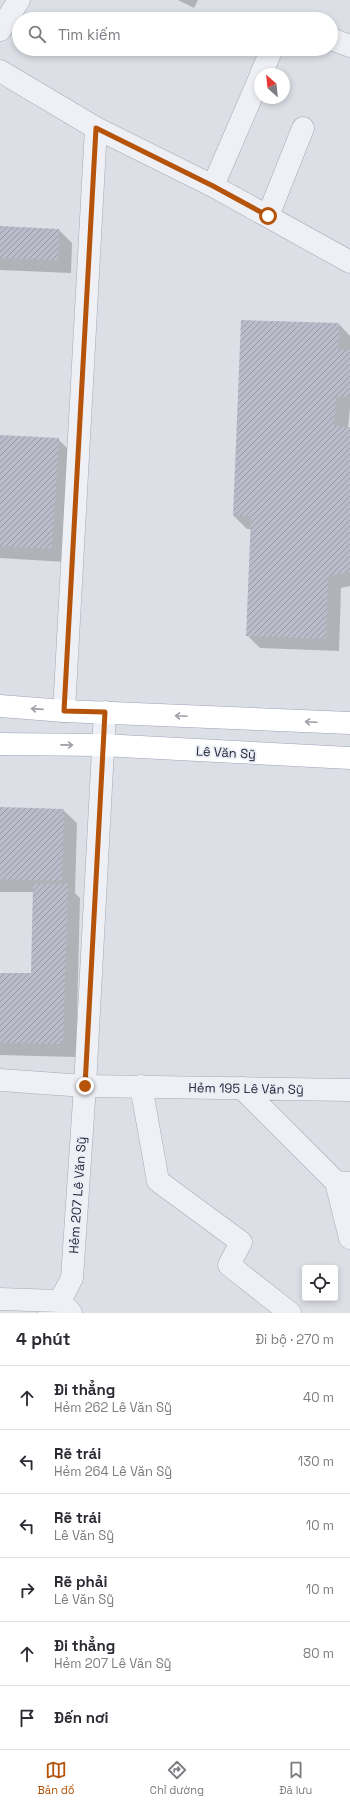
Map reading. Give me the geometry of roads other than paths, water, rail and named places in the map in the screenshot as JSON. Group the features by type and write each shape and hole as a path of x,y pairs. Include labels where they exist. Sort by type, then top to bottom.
{"main road":[{"path":"0,706 64,711 348,723"},
{"name":"Lê Văn Sỹ","path":"0,744 102,745 350,758"}],"street":[{"path":"0,30 19,0"},
{"path":"338,41 350,46"},
{"path":"264,68 269,56"},
{"path":"0,71 96,128 213,186 350,262"},
{"path":"213,186 254,91"},
{"path":"64,711 96,128"},
{"path":"268,216 303,128"},
{"path":"102,745 105,712"},
{"name":"Hẻm 207 Lê Văn Sỹ","path":"60,1309 72,1278 85,1086 102,745"},
{"path":"0,1080 85,1086"},
{"name":"Hẻm 195 Lê Văn Sỹ","path":"85,1086 350,1090"},
{"path":"141,1086 158,1181 241,1242 229,1265 290,1313"},
{"path":"242,1088 343,1183 350,1238"},
{"path":"0,1299 60,1309"}]}
